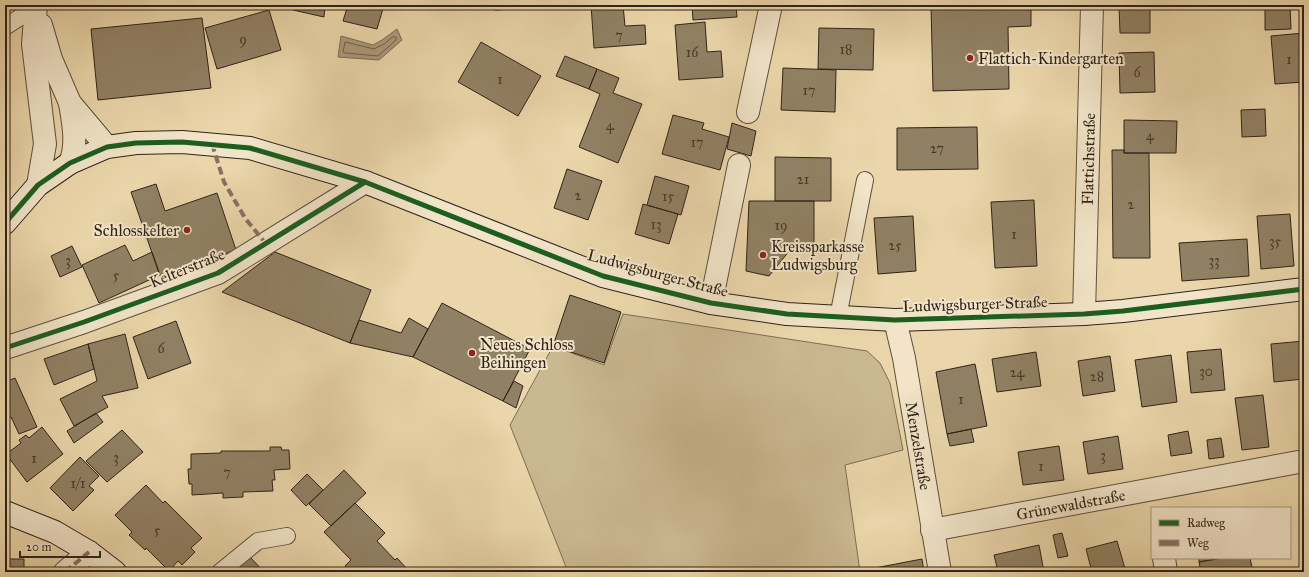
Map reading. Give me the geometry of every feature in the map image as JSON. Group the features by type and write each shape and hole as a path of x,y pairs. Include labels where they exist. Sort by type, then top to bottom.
{"street":[{"path":"748,112 772,5"},
{"name":"Flattichstraße","path":"1084,314 1092,5"},
{"path":"36,6 51,59 70,103 74,134 74,159"},
{"path":"36,6 33,44 45,144 38,185"},
{"path":"70,103 107,147"},
{"path":"43,126 59,146 74,159"},
{"name":"Ludwigsburger Straße","path":"5,224 38,185 74,159 107,147 136,143 182,142 250,148 365,182 603,276 711,303 786,314 895,320 1084,314 1123,311 1304,289"},
{"name":"Ludwigsburger Straße","path":"711,303 739,165"},
{"name":"Kelterstraße","path":"5,348 91,319 218,273 365,182"},
{"name":"Menzelstraße","path":"895,320 904,358 940,572"},
{"name":"Grünewaldstraße","path":"932,530 1154,498 1304,462"},
{"path":"5,512 55,532 89,552 115,572"},
{"path":"66,572 89,552"},
{"path":"1164,559 1166,572"}],"lane":[{"path":"10,24 36,6"},
{"path":"838,317 865,180"},
{"path":"220,572 258,541 287,536"}],"shaded area":[{"path":"623,314 867,351 880,363 890,383 903,450 845,465 860,572 568,572 510,425 553,346 604,365"}],"water":[{"path":"397,29 402,40 379,60 338,57 341,36 373,45"}],"building":[{"path":"293,5 325,5 324,17 293,10"},
{"path":"348,5 384,5 377,29 343,21"},
{"path":"495,5 544,5 544,7 495,10"},
{"path":"591,5 623,5 625,26 645,25 646,44 594,48"},
{"path":"692,5 736,5 737,17 693,20"},
{"name":"Flattich-Kindergarten","path":"931,5 1031,5 1031,26 1008,27 1009,89 933,91"},
{"path":"1119,5 1150,5 1150,33 1120,33"},
{"path":"1265,5 1290,5 1291,29 1265,30"},
{"path":"269,10 281,50 217,69 205,28"},
{"path":"202,18 211,88 98,100 91,29"},
{"path":"705,22 707,52 721,51 723,77 679,80 675,25"},
{"path":"819,28 874,29 873,70 818,69"},
{"path":"1304,33 1304,82 1275,84 1271,36"},
{"path":"481,42 541,76 518,116 458,82"},
{"path":"1154,52 1155,92 1120,93 1119,53"},
{"path":"565,56 597,69 589,89 556,76"},
{"path":"783,68 836,70 835,112 781,110"},
{"path":"597,69 619,78 613,93 642,104 618,163 579,147 600,94 589,89"},
{"path":"1265,109 1266,136 1242,137 1241,110"},
{"path":"673,115 704,123 702,129 729,137 720,170 662,154"},
{"path":"1124,120 1177,121 1176,153 1124,153"},
{"path":"732,123 756,131 751,156 727,149"},
{"path":"977,127 978,169 897,170 897,128"},
{"path":"1112,150 1124,150 1124,153 1149,153 1150,258 1113,258"},
{"path":"775,157 831,158 831,201 775,201"},
{"path":"567,169 602,181 588,220 554,208"},
{"path":"655,176 689,186 681,215 647,205"},
{"name":"Schlosskelter","path":"156,184 165,211 217,193 236,250 160,276 131,192"},
{"path":"1034,200 1037,266 995,268 991,202"},
{"path":"749,201 814,201 814,249 790,250 769,276 746,271"},
{"path":"643,204 678,214 669,244 635,234"},
{"path":"1290,214 1294,266 1261,269 1257,216"},
{"path":"913,216 916,271 878,274 874,218"},
{"path":"1247,239 1249,276 1182,281 1179,243"},
{"path":"125,245 133,261 152,252 160,275 99,303 82,265"},
{"path":"72,246 82,267 60,277 51,256"},
{"path":"275,252 371,290 350,343 222,292"},
{"path":"570,295 621,312 604,363 553,346"},
{"name":"Neues Schloss Beihingen","path":"442,303 530,349 503,401 413,357"},
{"path":"409,318 428,329 413,357 350,343 359,320 401,333"},
{"path":"176,321 191,363 148,379 133,337"},
{"path":"125,334 138,388 102,396 108,407 74,426 60,399 97,381 88,344"},
{"path":"1304,341 1304,379 1274,382 1271,344"},
{"path":"88,344 94,369 54,385 44,359"},
{"path":"1221,349 1225,390 1191,393 1187,352"},
{"path":"1036,352 1041,386 997,392 992,359"},
{"path":"1171,355 1177,402 1142,407 1135,360"},
{"path":"1110,356 1115,391 1083,396 1078,361"},
{"path":"975,364 987,426 947,434 936,372"},
{"path":"15,378 37,427 19,434 11,417 5,420 5,382"},
{"path":"514,381 523,386 516,408 503,401"},
{"path":"1263,395 1269,447 1242,450 1235,398"},
{"path":"96,413 103,422 74,443 67,431"},
{"path":"42,427 63,454 27,482 6,454 21,443 19,440 26,435 29,438"},
{"path":"971,429 974,442 950,446 947,434"},
{"path":"122,430 143,452 107,482 86,461"},
{"path":"1188,431 1192,453 1171,456 1168,435"},
{"path":"1118,436 1123,469 1088,474 1083,442"},
{"path":"1221,438 1224,457 1209,459 1207,440"},
{"path":"1059,446 1064,480 1023,485 1018,452"},
{"path":"270,447 281,447 282,450 289,450 290,469 274,470 275,480 272,480 273,491 243,492 243,497 223,498 223,493 192,495 192,484 189,484 188,469 191,469 191,454 221,453 221,451 270,451"},
{"path":"80,457 99,476 89,486 94,490 73,511 50,488"},
{"path":"344,470 366,493 331,526 309,504"},
{"path":"307,474 323,490 306,506 291,490"},
{"path":"146,485 163,503 165,501 202,538 191,548 195,552 182,565 178,561 169,571 146,548 145,550 129,535 132,532 115,515"},
{"path":"355,503 385,533 377,541 395,560 397,558 408,570 406,572 351,572 345,566 351,560 324,532"},
{"path":"1062,533 1068,556 1058,558 1053,535"},
{"path":"1117,541 1126,572 1092,572 1086,549"},
{"path":"5,542 8,542 8,559 24,559 24,572 5,572"},
{"path":"1039,545 1044,572 974,572 997,567 994,555"},
{"path":"250,557 264,572 234,572"},
{"path":"922,559 924,572 876,572 875,568"},
{"path":"1199,559 1216,559 1199,562"},
{"path":"1216,559 1250,559 1253,572 1201,572 1199,562"}],"marked path":[{"path":"212,144 224,182 245,218 266,244"},
{"path":"65,572 89,552"}],"cycle path":[{"path":"5,223 38,185 70,163 107,147 136,143 182,142 250,148 365,182 603,276 711,303 787,314 895,320 1084,314 1123,311 1304,289"},
{"path":"5,348 84,322 218,273 365,182"}],"place":[{"name":"Flattich-Kindergarten","path":"970,58"},
{"name":"Schlosskelter","path":"187,230"},
{"name":"Kreissparkasse Ludwigsburg","path":"763,255"},
{"name":"Neues Schloss Beihingen","path":"472,353"}]}
